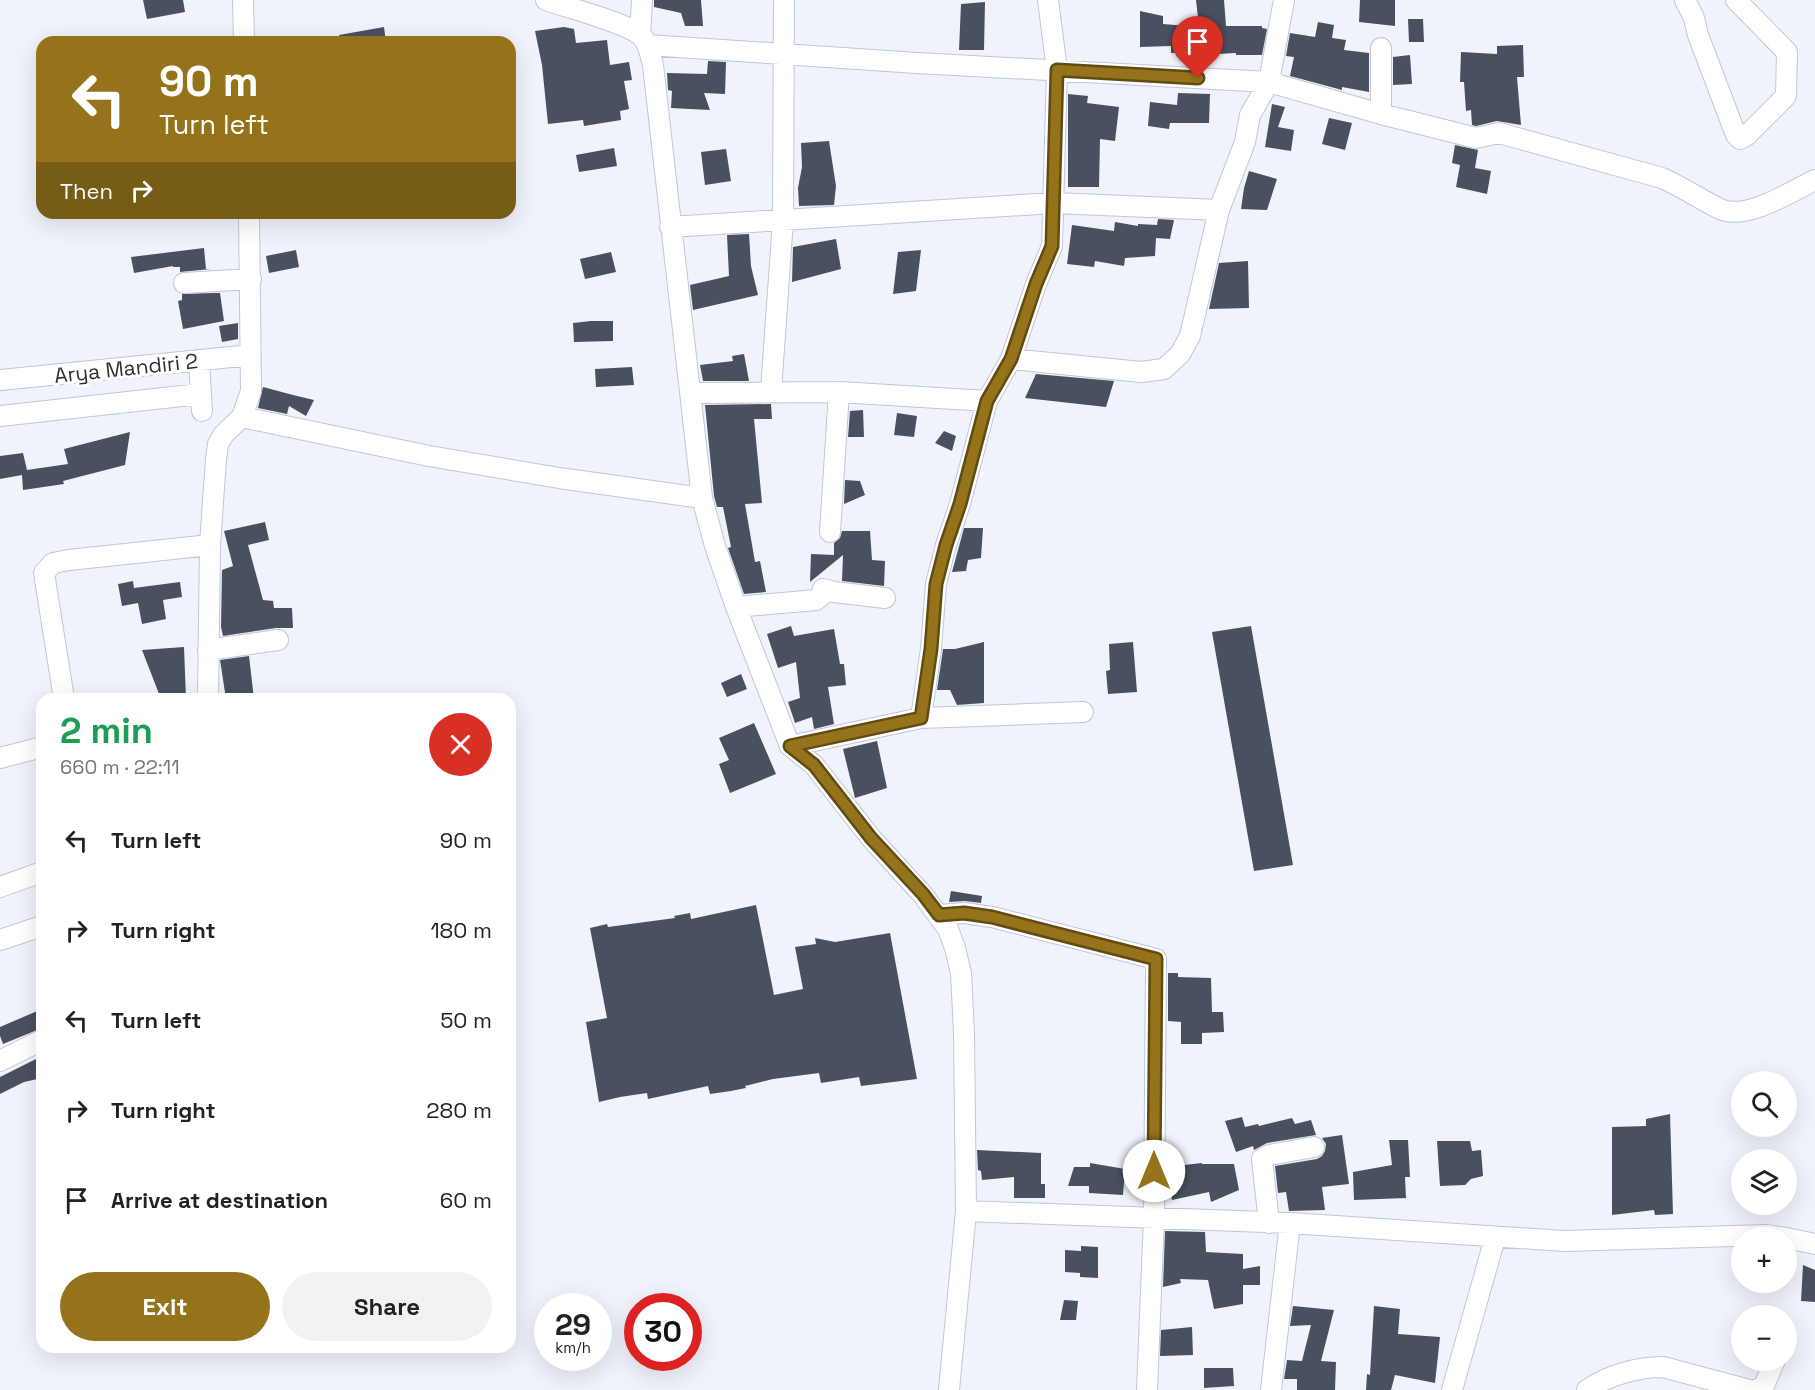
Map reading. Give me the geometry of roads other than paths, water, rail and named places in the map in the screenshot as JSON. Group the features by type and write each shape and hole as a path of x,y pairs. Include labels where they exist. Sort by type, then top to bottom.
{"street":[{"path":"243,0 244,36"},
{"path":"546,0 623,26 644,40 785,54 1269,82 1476,138 1499,133 1662,178 1722,210 1747,211 1815,180"},
{"path":"642,0 644,40 652,65 702,498 715,546 790,746 814,765 871,838 923,894 939,915 955,948 961,973 966,1211 949,1390"},
{"path":"771,391 783,220 784,0"},
{"path":"921,718 931,649 936,584 987,401 1011,359 1036,284 1052,246 1057,70 1048,0"},
{"path":"1011,359 1141,372 1164,369 1180,354 1190,336 1219,210 1245,142 1251,115 1269,82 1284,0"},
{"path":"1686,0 1736,135 1740,140 1786,96 1787,52 1786,48 1736,0"},
{"path":"1381,48 1381,114"},
{"path":"670,227 1054,203 1219,210"},
{"path":"208,693 210,545 218,444 224,434 242,417 251,392 249,219"},
{"path":"184,283 251,279"},
{"name":"Arya Mandiri 2","path":"0,380 251,355"},
{"path":"0,416 201,403 199,360"},
{"path":"691,393 839,392 987,401"},
{"path":"830,532 839,392"},
{"path":"242,417 429,456 559,478 702,498"},
{"path":"63,693 44,583 44,573 53,563 210,545"},
{"path":"736,607 816,600 821,596 823,589 885,598"},
{"path":"208,650 278,640"},
{"path":"790,746 921,718 1083,712"},
{"path":"0,758 36,749"},
{"path":"0,887 36,874"},
{"path":"939,915 964,913 992,917 1156,959 1154,1218 1147,1390"},
{"path":"0,940 36,928"},
{"path":"0,1061 36,1043"},
{"path":"1269,1223 1262,1159 1269,1155 1314,1147"},
{"path":"966,1211 1290,1224 1565,1241 1731,1236"},
{"path":"1271,1390 1290,1224"},
{"path":"1452,1390 1495,1238"},
{"path":"1797,1240 1815,1244"},
{"path":"1587,1390 1610,1377 1649,1367 1663,1367 1749,1390"},
{"path":"1756,1390 1764,1386 1770,1371"}]}
